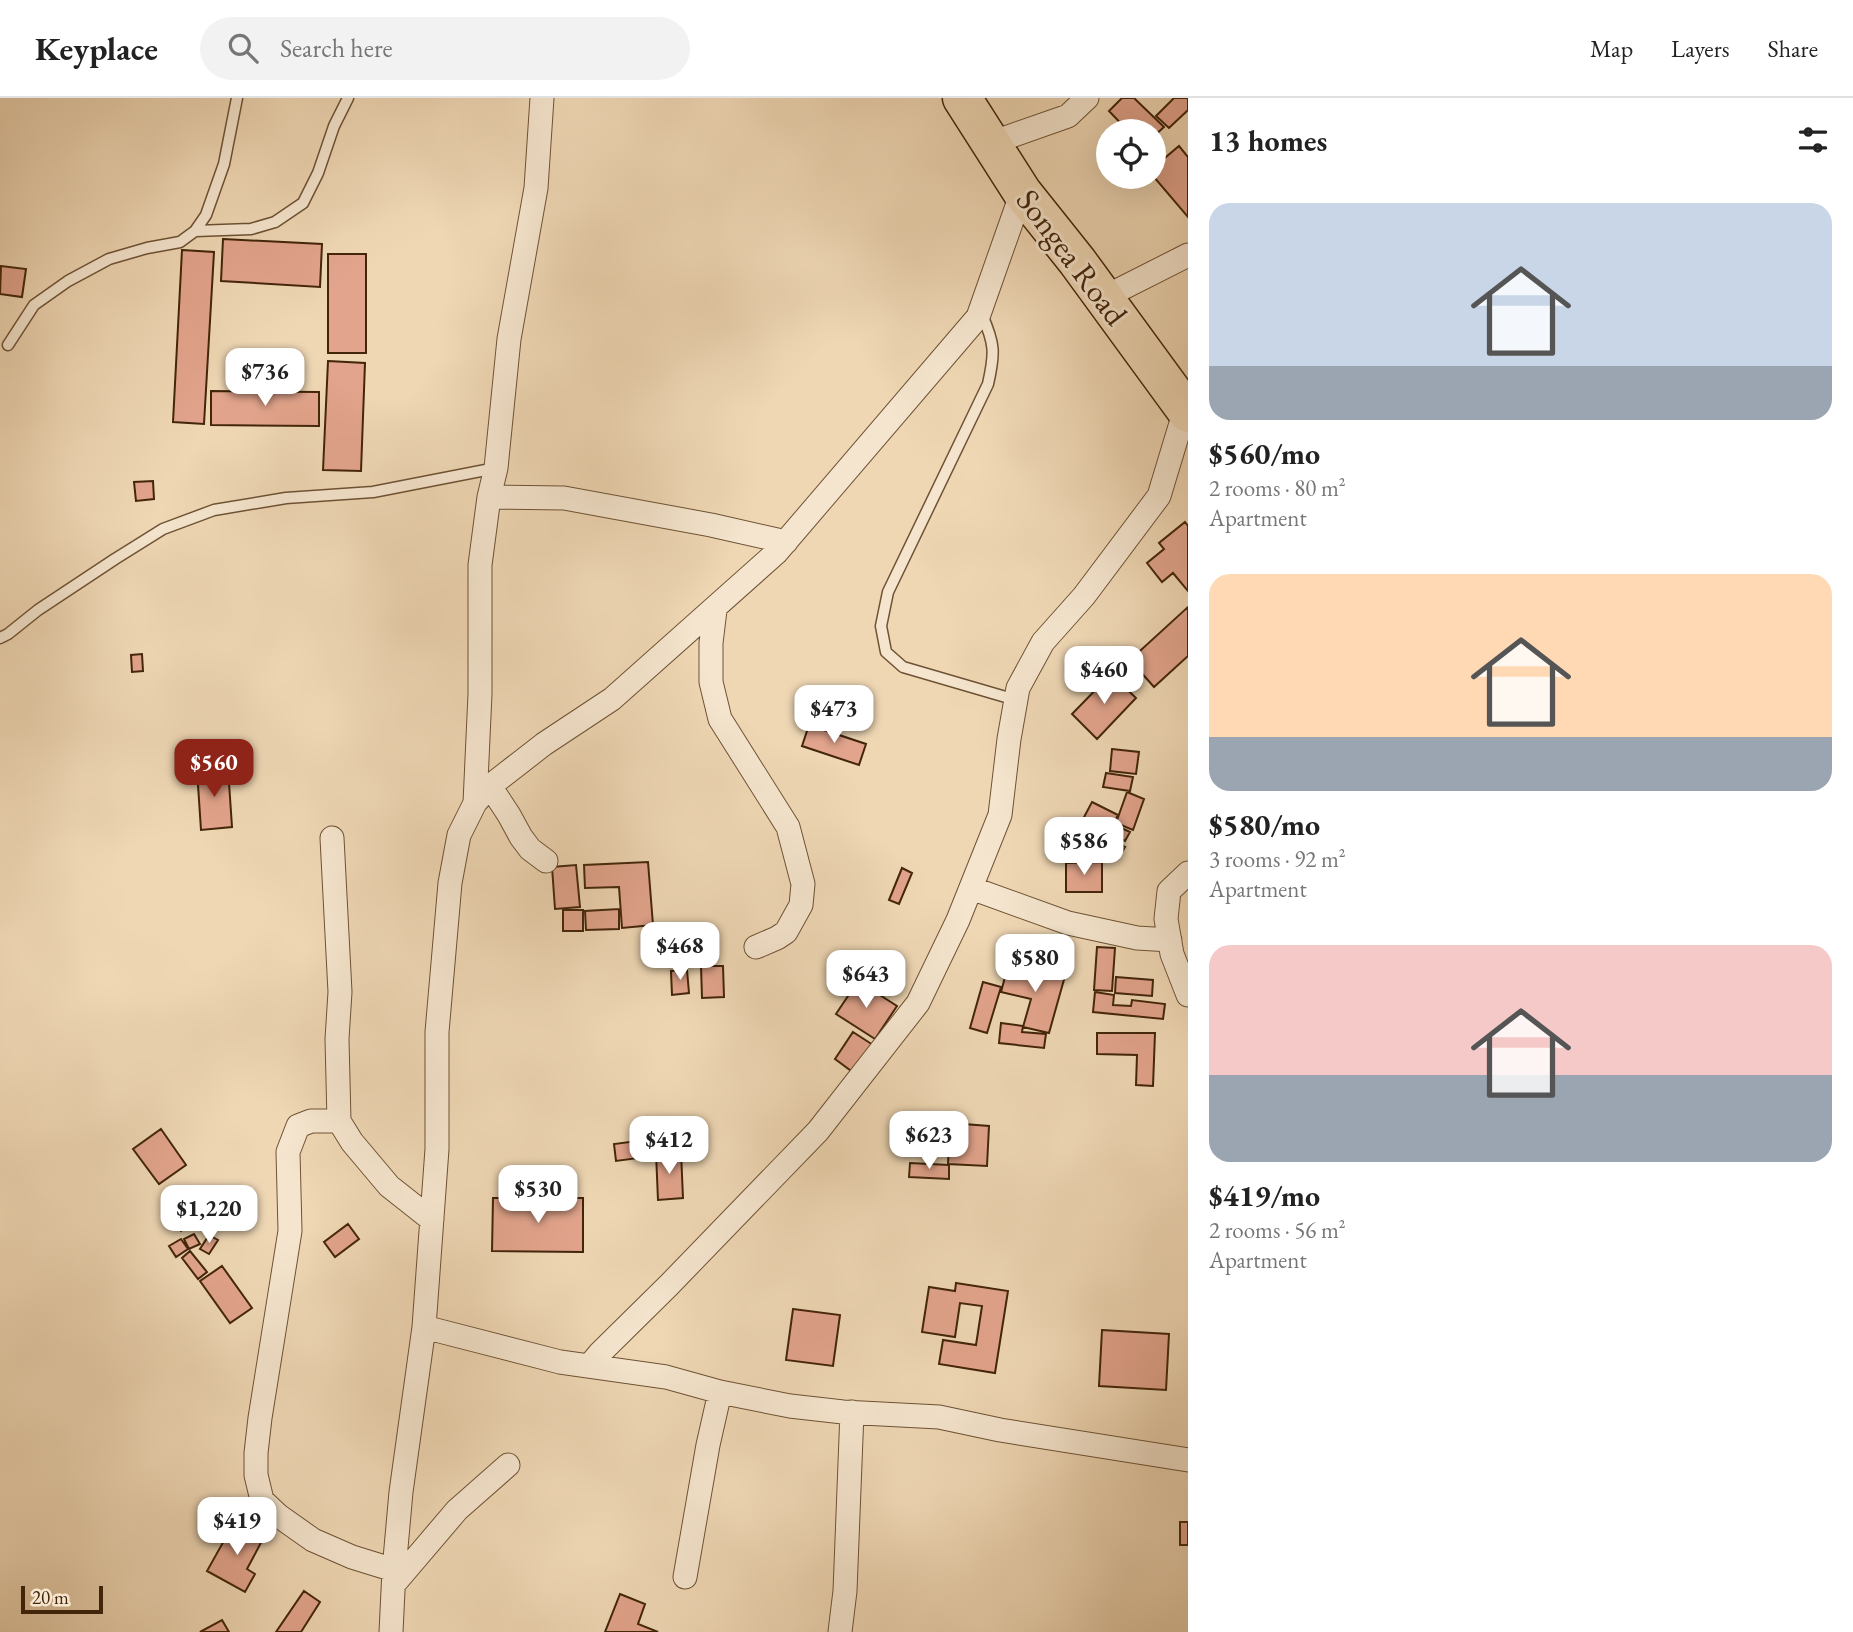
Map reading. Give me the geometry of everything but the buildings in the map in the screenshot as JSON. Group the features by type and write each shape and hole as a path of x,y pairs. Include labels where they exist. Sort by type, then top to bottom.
{"highway":[{"name":"Songea Road","path":"962,98 1022,192 1186,411"}],"street":[{"path":"475,803 480,694 480,565 489,497 496,468 509,339 536,188 542,98"},
{"path":"991,143 1068,117 1087,98"},
{"path":"391,1632 401,1492 424,1327 437,1149 437,1032 449,896 459,835 475,803 490,786 544,744 612,699 715,610 786,542 981,312 1022,192"},
{"path":"1103,298 1188,255"},
{"path":"589,1366 818,1130 918,1003 958,919 1000,815 1018,688 1043,642 1084,596 1159,496 1186,411"},
{"path":"489,497 564,498 786,542"},
{"path":"715,610 711,643 711,682 720,719 788,827 803,884 802,905 786,932 756,947"},
{"path":"490,786 521,838 546,861"},
{"path":"332,838 340,992 337,1039 339,1121 352,1142 389,1186 432,1220"},
{"path":"1188,873 1169,891 1166,919 1172,954 1188,995"},
{"path":"971,888 1068,923 1137,938 1170,940"},
{"path":"339,1121 311,1121 298,1126 288,1152 290,1231 260,1418 256,1475 262,1500 279,1516 313,1540 394,1577"},
{"path":"424,1327 560,1362 666,1377 720,1392 790,1406 939,1417 1000,1430 1188,1460"},
{"path":"685,1577 720,1392"},
{"path":"840,1632 845,1591 852,1412"},
{"path":"394,1577 457,1510 508,1465"}],"lane":[{"path":"8,345 34,305 68,281 109,259 180,242 195,231 206,215 224,164 237,98"},
{"path":"195,231 251,229 275,222 303,203 348,98"},
{"path":"981,312 991,336 994,357 988,384 888,592 881,626 886,652 903,667 1016,700"},
{"path":"0,639 49,603 153,535 214,510 286,498 373,492 496,468"}]}
